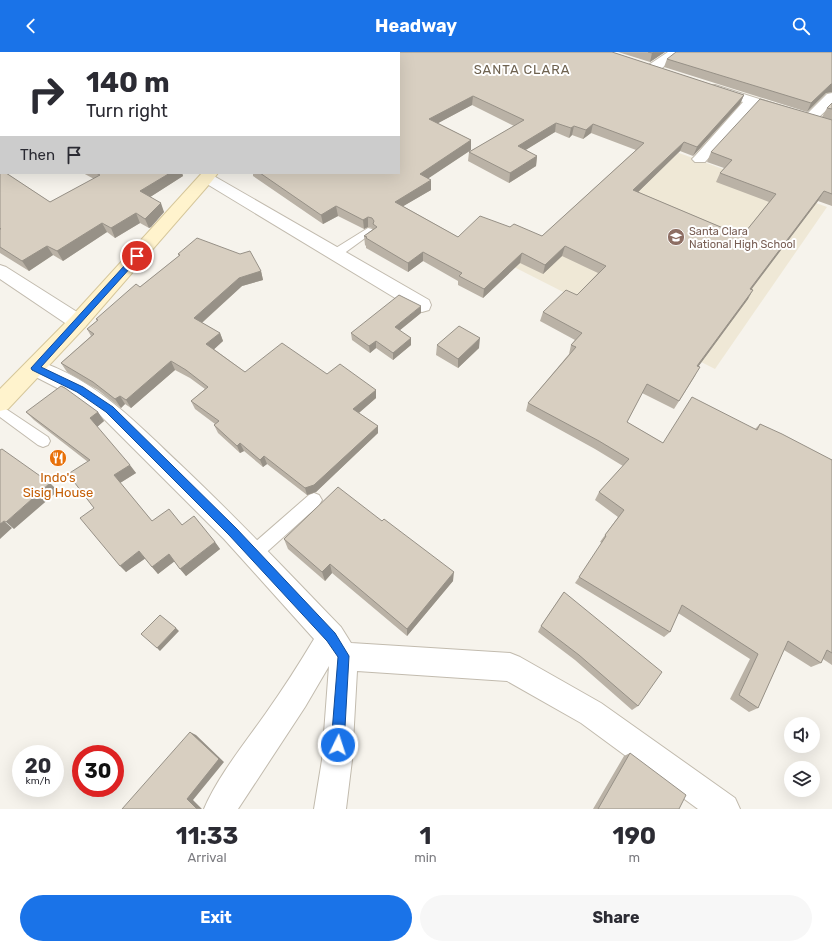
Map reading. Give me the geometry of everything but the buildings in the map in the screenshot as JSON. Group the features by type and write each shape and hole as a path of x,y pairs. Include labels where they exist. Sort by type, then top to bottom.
{"main road":[{"path":"0,403 78,322 208,176"}],"street":[{"path":"652,69 676,52"},
{"path":"638,64 665,73"},
{"path":"699,85 811,118 832,126"},
{"path":"811,118 832,97"},
{"path":"700,159 752,101"},
{"path":"208,176 335,254 422,305"},
{"path":"0,271 78,322"},
{"path":"35,368 80,390 109,410 233,531 337,646 510,667 591,713 724,809"},
{"path":"220,809 257,750 295,697 337,646"},
{"path":"330,809 336,760 337,646"}],"lane":[{"path":"335,254 368,231"},
{"path":"0,410 43,441"},
{"path":"253,554 314,500"}],"shaded area":[{"name":"Santa Clara National High School","path":"649,142 827,207 715,369 514,267"}],"place":[{"name":"Santa Clara National High School","path":"676,237"},
{"name":"Indo's Sisig House","path":"58,458"}],"district":[{"name":"SANTA CLARA","path":"522,69"}],"route":[{"path":"137,256 35,368 80,390 109,410 233,531 331,637 344,656 338,745"}]}
